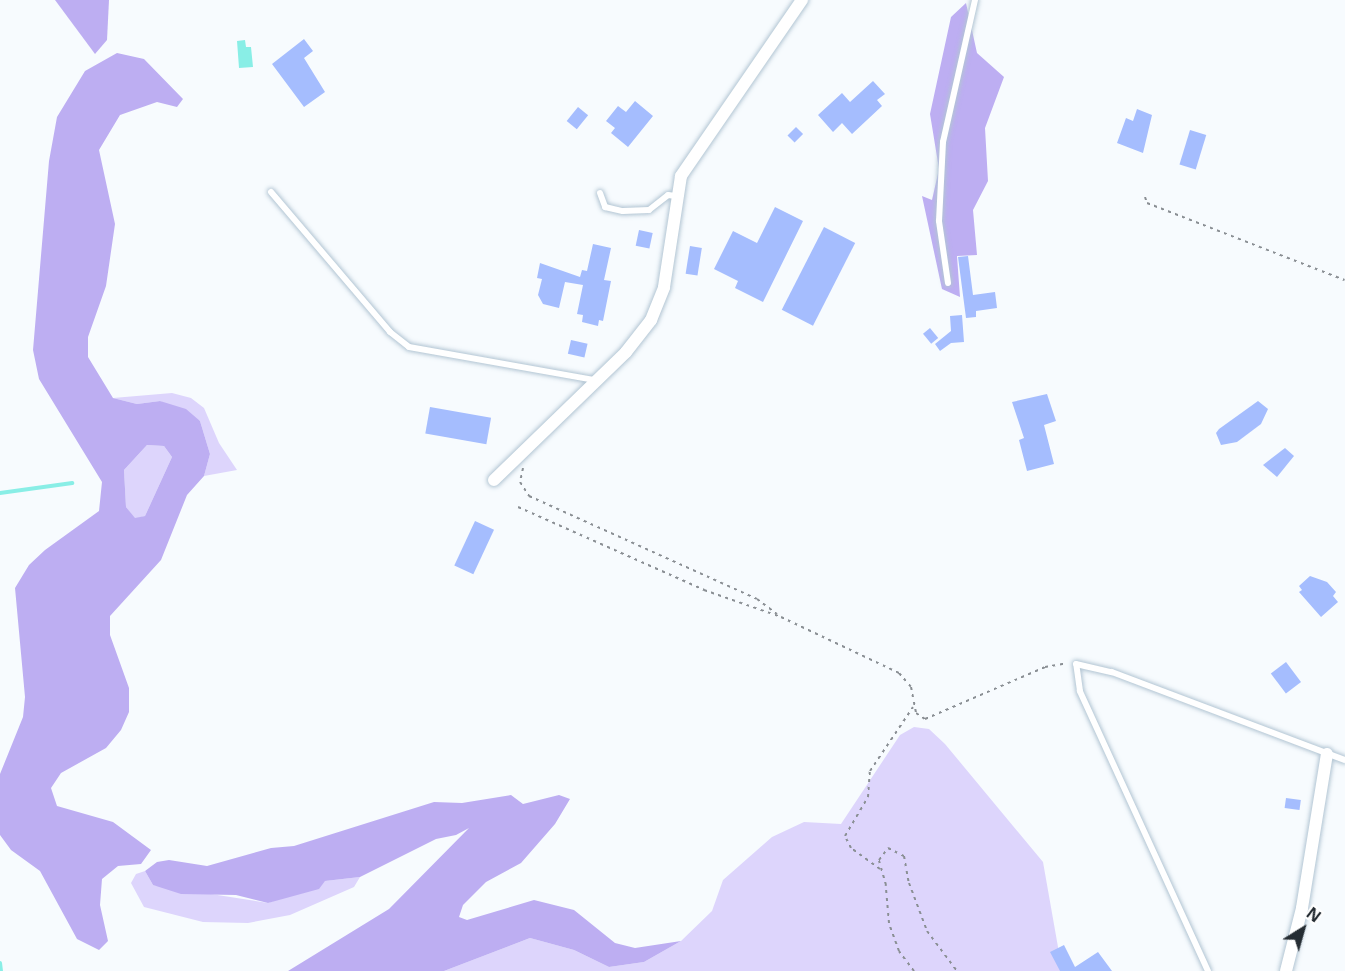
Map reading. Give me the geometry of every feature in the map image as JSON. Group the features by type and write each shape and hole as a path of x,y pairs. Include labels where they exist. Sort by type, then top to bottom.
{"street":[{"path":"494,480 641,335 656,310 666,277 676,195 687,166 802,0"},
{"path":"1286,971 1302,908 1327,754"}],"lane":[{"path":"948,283 939,221 944,142 975,0"},
{"path":"271,192 390,332 409,346 595,380"},
{"path":"600,193 605,207 623,211 649,210 668,195 676,195"},
{"path":"1208,971 1080,691 1076,664 1112,672 1345,760"}],"path":[{"path":"1145,197 1148,203 1345,280"},
{"path":"534,440 520,483 529,496 757,599 781,617"},
{"path":"518,507 704,590 781,617 899,673 911,687 913,707 920,717 934,717 1044,667 1076,664"},
{"path":"880,869 851,848 845,836 868,797 870,771 913,707"},
{"path":"914,971 899,951 889,923 886,885 879,861 888,848 904,856 909,883 927,931 957,971"}],"shaded area":[{"path":"55,0 109,0 107,40 95,54"},
{"path":"966,3 977,53 1004,77 985,128 988,181 973,210 977,255 957,256 960,297 942,289 922,196 932,200 939,169 930,114 951,17"},
{"path":"117,53 144,59 183,99 177,107 157,102 120,115 99,150 115,224 106,286 88,337 88,357 113,398 137,404 160,401 186,409 200,421 210,454 204,476 187,495 161,560 110,616 110,635 129,688 129,712 121,730 106,748 61,773 51,788 57,806 113,822 151,850 141,864 118,866 102,879 100,905 108,941 99,950 77,939 40,871 11,850 0,835 0,774 23,717 25,697 15,588 29,565 45,550 99,511 102,482 39,379 33,350 49,161 57,117 85,71","holes":["147,445 164,446 172,457 145,516 135,518 126,507 124,470"]},
{"path":"172,393 191,398 204,408 219,443 237,470 204,476 210,454 200,421 160,401 137,404 113,398"},
{"path":"147,445 164,446 172,457 145,516 135,519 126,507 124,470"},
{"path":"914,727 929,729 945,744 1043,862 1061,964 1066,971 444,971 530,938 574,950 609,967 644,962 681,941 712,911 723,880 772,837 804,822 841,824 900,735"},
{"path":"511,795 523,804 559,795 570,799 555,824 521,863 486,882 463,905 459,917 467,920 534,900 574,910 615,943 635,948 681,941 644,962 609,967 574,950 530,938 444,971 288,971 389,909 469,828 456,835 436,839 360,877 325,881 319,889 268,903 236,895 181,894 153,885 145,871 157,862 169,860 207,866 271,848 294,846 434,802 462,803"},
{"path":"145,871 153,885 268,903 325,881 360,877 354,887 290,915 248,923 203,922 144,907 131,883 136,874"}],"water":[{"path":"245,40 246,47 251,47 253,67 239,68 237,41"}],"building":[{"path":"304,39 313,51 304,58 325,92 304,107 272,64"},
{"path":"873,81 885,94 877,100 882,106 852,134 842,123 833,132 818,115 842,93 850,102"},
{"path":"635,101 653,116 628,147 611,133 615,128 606,121 618,106 626,112"},
{"path":"578,107 588,115 577,129 567,121"},
{"path":"1137,109 1152,115 1143,153 1117,143 1126,118 1133,121"},
{"path":"796,127 803,134 795,143 788,135"},
{"path":"1190,130 1206,135 1196,169 1179,164"},
{"path":"775,207 803,221 763,302 735,288 738,281 714,269 733,231 757,243"},
{"path":"824,227 855,243 813,326 782,310"},
{"path":"639,230 653,233 649,249 636,246"},
{"path":"593,244 611,248 604,280 611,281 603,321 599,320 598,326 582,322 583,315 577,314 583,285 565,282 559,308 543,304 538,295 542,279 537,278 540,263 580,277 582,270 587,271"},
{"path":"690,246 702,248 697,276 686,274"},
{"path":"968,256 973,295 995,292 997,308 976,311 976,317 966,318 958,257"},
{"path":"962,315 964,342 951,343 940,351 935,344 951,331 950,316"},
{"path":"930,328 938,338 931,344 923,334"},
{"path":"571,340 588,344 584,357 568,354"},
{"path":"1047,394 1056,421 1044,425 1054,464 1027,471 1019,440 1024,438 1012,402"},
{"path":"1258,401 1268,409 1261,424 1237,442 1221,445 1216,433 1219,429"},
{"path":"430,407 491,418 486,444 425,434"},
{"path":"1285,448 1294,456 1277,477 1263,465"},
{"path":"475,521 494,530 473,574 454,565"},
{"path":"1310,576 1327,582 1336,592 1333,596 1338,602 1321,617 1299,592 1302,590 1299,586"},
{"path":"1286,662 1301,682 1286,693 1271,673"},
{"path":"1286,798 1301,800 1299,810 1285,808"},
{"path":"1064,945 1075,967 1098,952 1112,971 1060,971 1050,952"}],"waterway":[{"path":"0,493 72,483"},
{"path":"0,963 1,971"}]}
